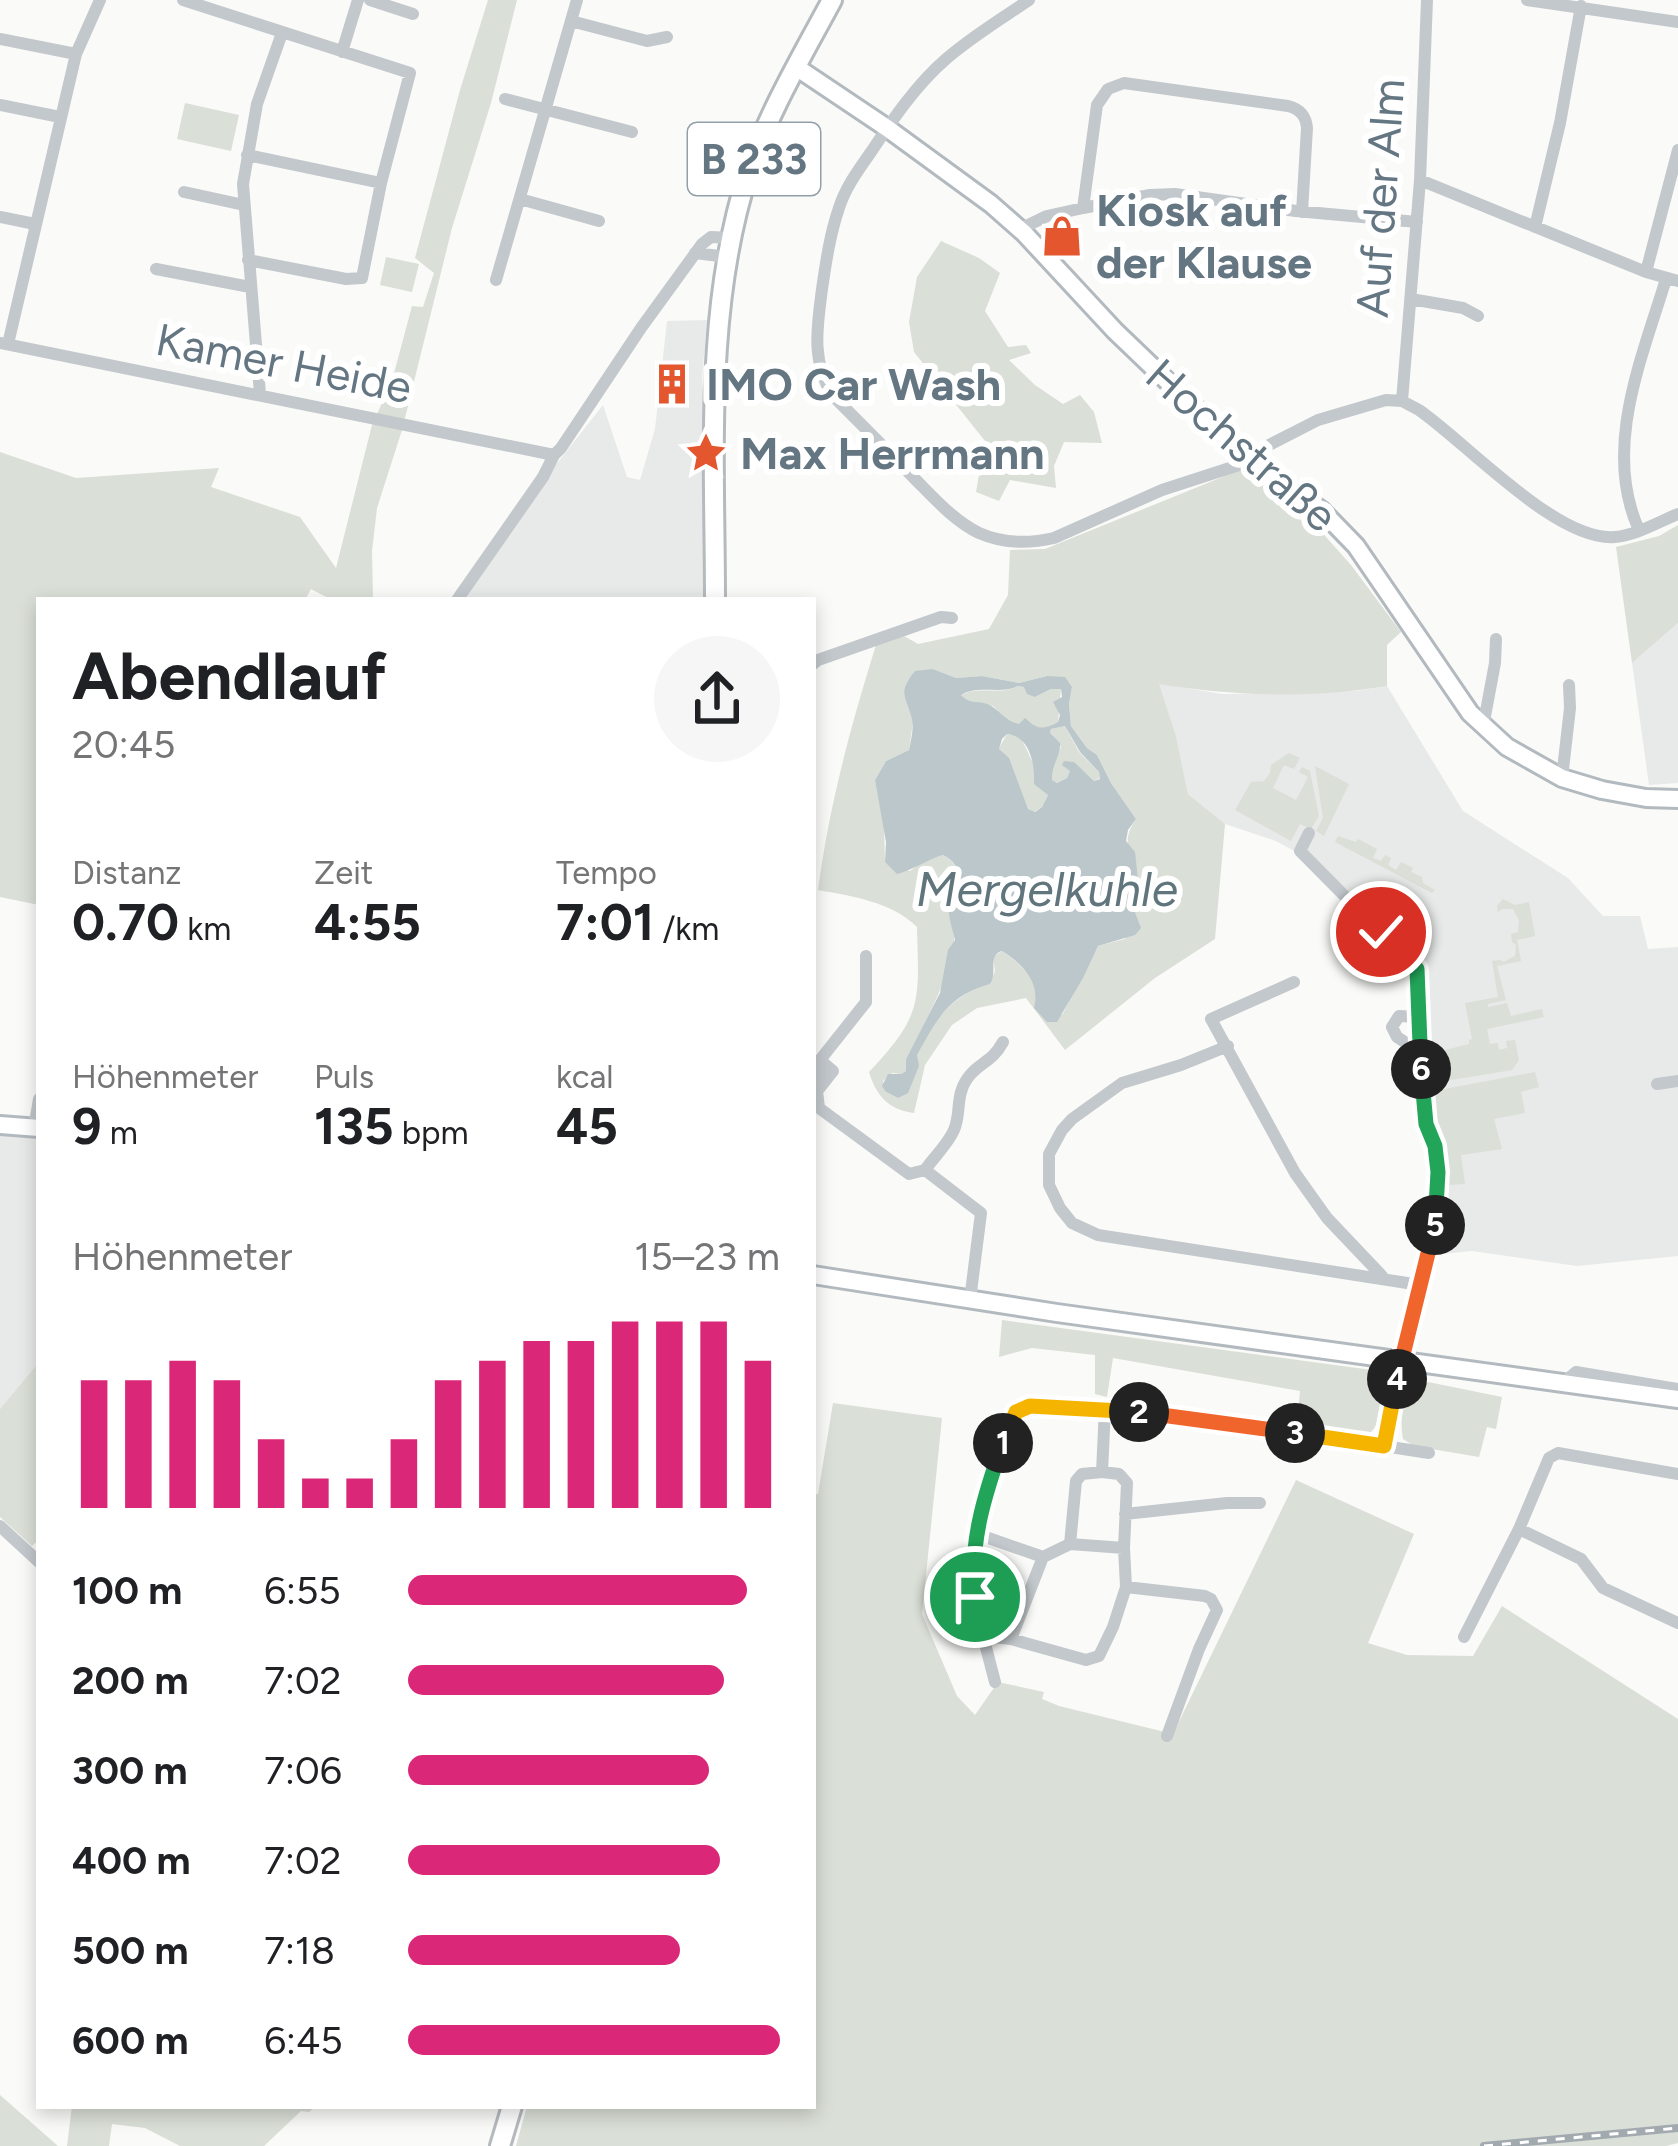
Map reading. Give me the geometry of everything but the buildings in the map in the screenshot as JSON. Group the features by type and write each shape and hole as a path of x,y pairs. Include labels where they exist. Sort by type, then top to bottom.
{"main road":[{"name":"B 233","path":"715,597 716,370 729,248 748,172 832,0"},
{"path":"500,2146 511,2109"}],"street":[{"path":"4,344 76,54 100,0"},
{"path":"183,0 410,73 362,278 248,260"},
{"path":"342,52 358,0"},
{"path":"370,0 413,14"},
{"path":"496,280 577,0"},
{"path":"1028,0 949,57 911,95 887,128 839,204 823,283 816,349 824,381 833,396 949,512 993,538 1037,542 1071,532 1162,490 1239,465 1318,420 1386,400 1402,401 1439,424 1539,508 1582,532 1611,537 1678,514"},
{"name":"Auf der Alm","path":"1402,401 1420,180 1427,0"},
{"path":"1527,0 1678,22"},
{"path":"1535,227 1581,6"},
{"path":"571,21 647,41 667,38"},
{"path":"260,394 243,184 257,104 282,33"},
{"path":"0,38 76,54"},
{"name":"Hochstraße","path":"796,67 991,204 1115,332 1250,458 1322,511 1356,546 1483,727 1531,763 1562,778 1646,798 1678,799"},
{"path":"1083,208 1099,100 1108,88 1124,83 1298,110 1307,128 1302,212"},
{"path":"505,99 632,132"},
{"path":"0,105 60,117"},
{"path":"1646,272 1678,150"},
{"path":"247,155 381,183"},
{"path":"1420,180 1672,280 1630,396 1628,498 1640,530"},
{"path":"184,192 244,205"},
{"path":"1020,229 1047,216 1175,194 1417,222"},
{"path":"520,199 598,221"},
{"path":"0,217 35,224"},
{"path":"459,597 695,253 729,248"},
{"path":"156,269 250,286"},
{"path":"1411,299 1463,308 1478,316"},
{"name":"Kamer Heide","path":"4,344 554,454"},
{"path":"816,662 941,617 952,618"},
{"path":"1483,727 1496,639"},
{"path":"1562,778 1569,685"},
{"path":"1309,833 1300,851 1417,969 1426,1124 1438,1172 1433,1237 1400,1361 1384,1446"},
{"path":"866,956 866,1002 820,1060 819,1108 909,1174 926,1170 956,1128 958,1098 967,1079 995,1056 1003,1042"},
{"path":"1294,982 1211,1019 1295,1173 1327,1218 1384,1277"},
{"path":"1419,1017 1399,1016 1393,1027 1397,1036 1420,1052"},
{"path":"1228,1046 1122,1083 1072,1119 1054,1142 1048,1169 1049,1186 1072,1223 1084,1231 1117,1238 1420,1285"},
{"path":"1657,1084 1678,1081"},
{"path":"0,1125 36,1128"},
{"path":"926,1170 981,1213 970,1300"},
{"path":"816,1275 1678,1400"},
{"path":"1563,1383 1576,1372 1678,1389"},
{"path":"995,1682 973,1577 985,1494 1016,1412 1030,1406 1105,1408 1429,1453"},
{"path":"1102,1472 1105,1408"},
{"path":"1464,1637 1520,1529 1545,1463 1553,1455 1678,1474"},
{"path":"983,1636 1096,1659 1126,1587 1126,1479 1120,1474 1082,1474 1076,1481 1070,1544"},
{"path":"1125,1514 1260,1502"},
{"path":"0,1526 36,1559"},
{"path":"1520,1529 1581,1559 1603,1588 1678,1623"},
{"path":"977,1534 1043,1557"},
{"path":"1011,1639 1043,1557 1070,1544 1124,1547"},
{"path":"1126,1587 1204,1596 1217,1610 1167,1736"}],"shaded area":[{"path":"488,0 517,0 377,508 373,597 326,597 311,589 307,597 36,597 36,904 0,897 0,452 76,478 219,468 211,487 300,517 336,568 372,425 392,381 412,306 423,307 434,273 415,258"},
{"path":"185,103 239,115 231,151 177,139"},
{"path":"941,241 1000,273 985,311 1008,347 1026,345 1031,353 1009,360 1063,404 1080,395 1094,412 1102,443 1064,442 1054,466 1056,488 1010,480 999,501 976,492 985,441 914,352 909,322 917,277"},
{"path":"386,257 419,264 412,292 380,285"},
{"path":"707,320 702,378 707,431 706,597 465,597 554,467 603,405 627,477 640,480 655,429 667,321"},
{"path":"1247,467 1310,519 1401,632 1387,645 1387,686 1273,694 1159,684 1188,794 1225,824 1215,939 1155,978 1065,1050 1026,998 977,1008 952,1025 925,1065 914,1113 897,1109 884,1100 869,1072 900,1036 914,1006 917,927 884,906 818,890 842,766 876,645 904,636 918,644 989,629 1008,595 1010,550 1045,549","holes":["933,669 956,678 982,676 1019,683 1047,676 1072,687 1071,726 1097,755 1136,819 1128,847 1138,898 1125,939 1098,946 1062,1015 1011,957 1002,951 993,957 990,984 971,991 942,1014 921,1045 898,1098 886,1092 883,1081 892,1073 906,1071 906,1059 947,972 954,942 950,914 956,873 943,855 910,871 885,862 875,780 886,761 909,750 913,722"]},
{"path":"1678,525 1678,623 1632,663 1616,547 1659,536"},
{"path":"1678,623 1678,783 1649,785 1632,663"},
{"path":"1158,683 1222,694 1387,686 1463,811 1568,878 1603,916 1640,916 1648,949 1678,947 1678,1256 1577,1266 1472,1251 1432,1255 1440,1159 1424,973 1367,907 1316,863 1276,841 1225,824 1188,794"},
{"path":"1018,686 1035,697 1061,688 1058,722 1043,729 1010,723 993,706 968,702 961,695 1004,690"},
{"path":"1065,726 1100,778 1094,781 1082,770 1070,771 1057,783 1052,780 1051,767 1061,747 1050,733"},
{"path":"1007,734 1021,738 1048,795 1034,812 1028,809 999,748"},
{"path":"1289,753 1300,758 1294,769 1284,765 1273,788 1296,800 1308,777 1299,772 1302,767 1310,771 1319,816 1311,829 1300,824 1291,841 1235,810 1251,782 1264,781 1271,765"},
{"path":"1315,766 1349,784 1324,836 1316,831 1323,818"},
{"path":"1338,836 1377,849 1373,858 1391,858 1388,865 1396,870 1401,862 1413,868 1411,872 1435,890 1432,893 1335,842"},
{"path":"1503,899 1515,905 1529,902 1535,936 1517,940 1521,961 1497,966 1506,1000 1488,1007 1507,1003 1511,1016 1542,1009 1544,1017 1487,1029 1490,1044 1498,1043 1499,1050 1507,1048 1506,1041 1515,1040 1519,1060 1512,1070 1433,1083 1431,1058 1472,1039 1465,1003 1498,997 1492,961 1515,956 1511,934 1518,932 1519,920 1513,909 1498,912"},
{"path":"1535,1072 1539,1087 1521,1092 1525,1113 1494,1119 1502,1149 1461,1155 1465,1184 1448,1185 1434,1091"},
{"path":"0,1117 36,1120 36,1366 0,1409"},
{"path":"1002,1320 1372,1370 1381,1395 1381,1413 1368,1435 1297,1426 1300,1391 1113,1358 1107,1397 1095,1394 1095,1355 1032,1348 999,1357"},
{"path":"36,1366 36,1542 32,1546 0,1517 0,1409"},
{"path":"1428,1382 1502,1397 1496,1429 1487,1427 1479,1457 1414,1446 1403,1439 1406,1397 1412,1385"},
{"path":"833,1403 942,1418 922,1614 957,1696 975,1715 998,1682 1044,1692 1042,1699 1059,1706 1173,1734 1296,1480 1414,1534 1368,1643 1407,1655 1473,1656 1502,1606 1678,1719 1678,2143 516,2146 526,2109 816,2109 818,1494"},
{"path":"0,2095 58,2146 0,2146"},
{"path":"72,2109 312,2109 301,2111 264,2146 180,2146 145,2128 112,2124 109,2146 67,2146"}],"water":[{"name":"Mergelkuhle","path":"933,669 956,678 982,676 1019,683 1065,677 1072,687 1071,726 1097,755 1136,819 1126,841 1135,852 1139,889 1134,910 1141,928 1135,935 1098,946 1057,1022 1047,1022 1034,1008 1035,990 1023,968 1002,951 998,953 990,984 964,995 938,1020 917,1055 919,1066 908,1093 898,1098 882,1086 888,1074 906,1071 906,1059 940,993 948,950 955,940 949,912 957,872 951,860 943,855 897,874 885,862 875,780 886,761 909,750 913,723 905,690 915,671","holes":["1018,686 1035,697 1061,689 1062,697 1053,702 1060,715 1058,722 1040,727 1025,718 1019,724 961,695","1065,726 1100,779 1094,781 1074,762 1064,761 1062,765 1070,771 1067,778 1057,783 1052,780 1060,743 1051,729","1007,734 1015,736 1030,752 1034,784 1048,795 1035,812 1028,809 1009,758 999,749"]}],"railway":[{"path":"1484,2146 1678,2128"}],"place":[{"name":"Kiosk auf der Klause","path":"1062,236"},
{"name":"IMO Car Wash","path":"672,384"},
{"name":"Max Herrmann","path":"706,453"}],"route":[{"path":"975,1597 980,1514 1012,1419 1022,1408 1119,1409 1384,1446 1400,1361 1433,1237 1438,1172 1426,1124 1417,969 1381,932"}]}
